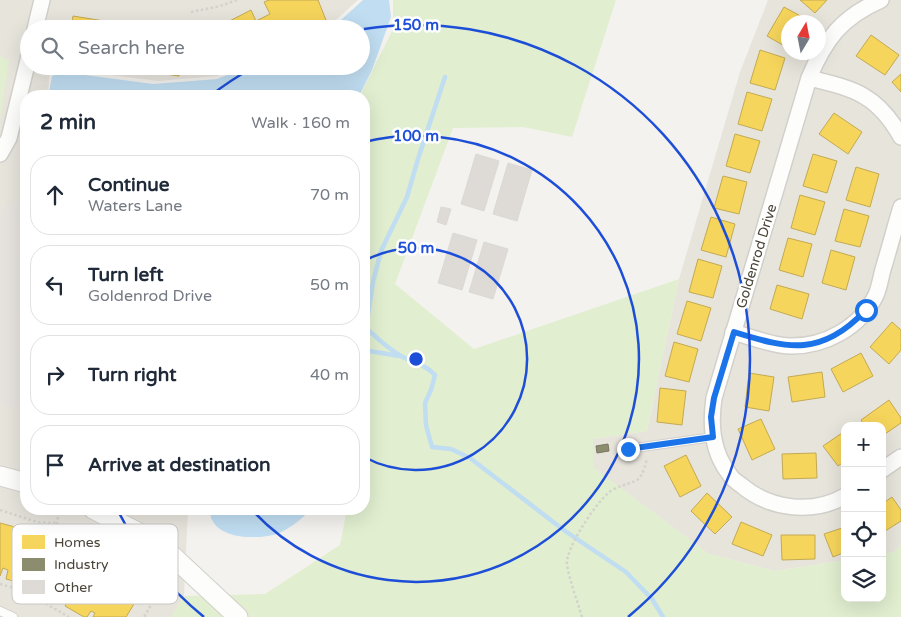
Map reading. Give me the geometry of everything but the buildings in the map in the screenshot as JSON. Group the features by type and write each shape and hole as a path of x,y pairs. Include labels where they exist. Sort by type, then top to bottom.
{"street":[{"path":"37,20 42,0"},
{"name":"Goldenrod Drive","path":"841,498 834,502 813,506 790,507 767,501 747,490 730,476 719,455 713,437 711,417 714,398 809,78 817,59 834,32 865,7 881,0"},
{"path":"21,90 24,75"},
{"path":"809,78 854,91 876,103 892,122 901,137"},
{"path":"0,154 9,138 20,93"},
{"path":"734,332 770,343 788,346 815,343 835,336 852,325 866,310 876,295 901,207"},
{"path":"886,467 901,457"},
{"path":"0,476 20,481"},
{"path":"105,515 122,524"},
{"path":"178,560 238,617"}],"lane":[{"path":"628,449 713,437"},
{"path":"0,611 13,617"}],"path":[{"path":"191,12 220,6 237,0"},
{"path":"582,617 566,564 568,551 604,496 614,489 637,481 643,473 649,446"},
{"path":"0,510 37,522 57,523 58,515"},
{"path":"46,604 69,617"},
{"path":"144,617 152,604"}],"shaded area":[{"path":"0,0 358,0 336,20 20,20 20,75 49,75 48,90 20,90 20,515 188,515 184,596 171,617 0,617"},
{"path":"768,0 901,0 901,545 894,552 886,553 886,422 841,422 841,561 775,571 709,554 592,467 593,439 647,431 679,279 740,72"},
{"path":"112,75 220,75 217,76 158,81"},
{"path":"10,201 20,208 20,406 16,409 0,405 0,215"}],"green space":[{"path":"393,0 616,0 572,137 523,127 453,128 395,284 474,349 679,279 647,431 593,439 593,467 709,554 775,571 841,561 841,602 886,602 886,553 894,552 901,545 901,617 171,617 184,596 265,594 340,545 346,515 370,515 370,90 363,90 393,29"},
{"path":"0,56 9,61 0,120"}],"water":[{"path":"363,0 389,0 391,17 370,74 370,20 341,20"},
{"path":"54,75 85,75 153,84 217,79 227,75 370,75 362,90 49,90 52,76"},
{"path":"211,515 306,515 294,525 278,534 248,537 223,531 211,519"}],"waterway":[{"path":"370,302 381,251 407,197 445,77"},
{"path":"370,331 396,353 423,366 435,375 425,403 426,425 432,447 451,449 470,458 565,531 626,572 652,599 663,617"},
{"path":"370,351 399,356"}],"route":[{"path":"628,449 713,437 711,417 714,398 734,332 770,343 788,346 815,343 835,336 852,325 866,310"}]}
